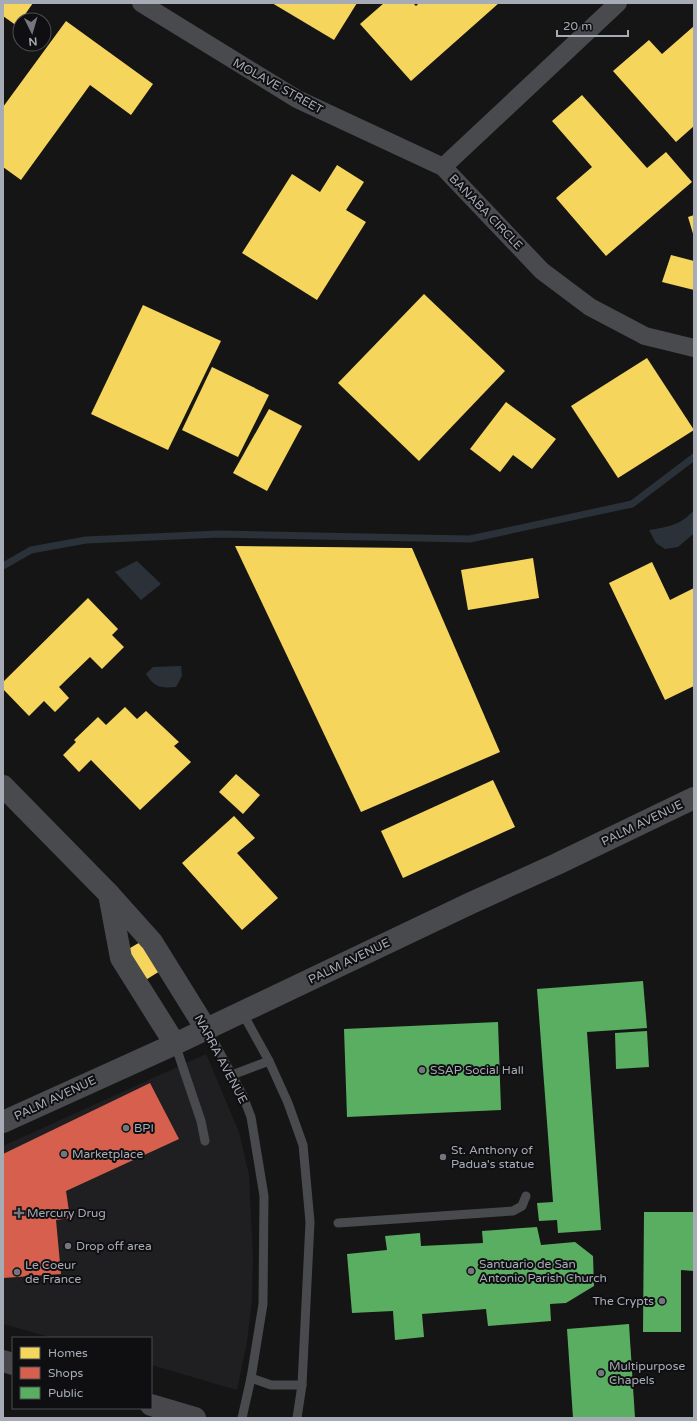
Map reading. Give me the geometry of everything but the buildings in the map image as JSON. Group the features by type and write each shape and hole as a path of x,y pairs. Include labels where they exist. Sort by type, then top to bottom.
{"main road":[{"path":"152,1405 195,1418"}],"street":[{"name":"MOLAVE STREET","path":"141,3 297,99 443,168"},
{"name":"BANABA CIRCLE","path":"617,3 443,168 542,271 590,308 645,336 694,348"},
{"name":"NARRA AVENUE","path":"3,786 109,894 152,942 206,1029"},
{"name":"PALM AVENUE","path":"3,1122 175,1044 694,798"},
{"path":"109,894 121,958 175,1044"}],"lane":[{"path":"242,1012 269,1061 288,1103 302,1145 310,1222 302,1386 297,1418"},
{"name":"NARRA AVENUE","path":"206,1029 243,1096 251,1117 264,1196 263,1304 251,1378 242,1418"},
{"path":"175,1044 201,1121 205,1141"},
{"path":"232,1075 269,1061"},
{"path":"338,1223 513,1211 522,1206 526,1196"},
{"path":"251,1378 271,1385 302,1386"}],"shaded area":[{"path":"694,510 694,535 678,547 665,549 656,543 649,530 662,528 679,522"},
{"path":"137,561 161,584 141,600 115,572"},
{"path":"181,666 182,676 176,687 162,687 155,685 146,674 153,667"},
{"path":"206,1054 239,1132 249,1175 253,1256 252,1300 247,1342 237,1390 152,1365 152,1337 49,1337 3,1324 3,1146"}],"waterway":[{"path":"3,566 31,550 86,540 219,534 470,539 632,504 694,457"}],"place":[{"name":"SSAP Social Hall","path":"422,1070"},
{"name":"BPI","path":"126,1128"},
{"name":"Marketplace","path":"64,1154"},
{"name":"St. Anthony of Padua's statue","path":"443,1157"},
{"name":"Mercury Drug","path":"19,1213"},
{"name":"Drop off area","path":"68,1246"},
{"name":"Santuario de San Antonio Parish Church","path":"471,1271"},
{"name":"Le Coeur de France","path":"17,1272"},
{"name":"The Crypts","path":"662,1301"},
{"name":"Multipurpose Chapels","path":"601,1373"}]}
